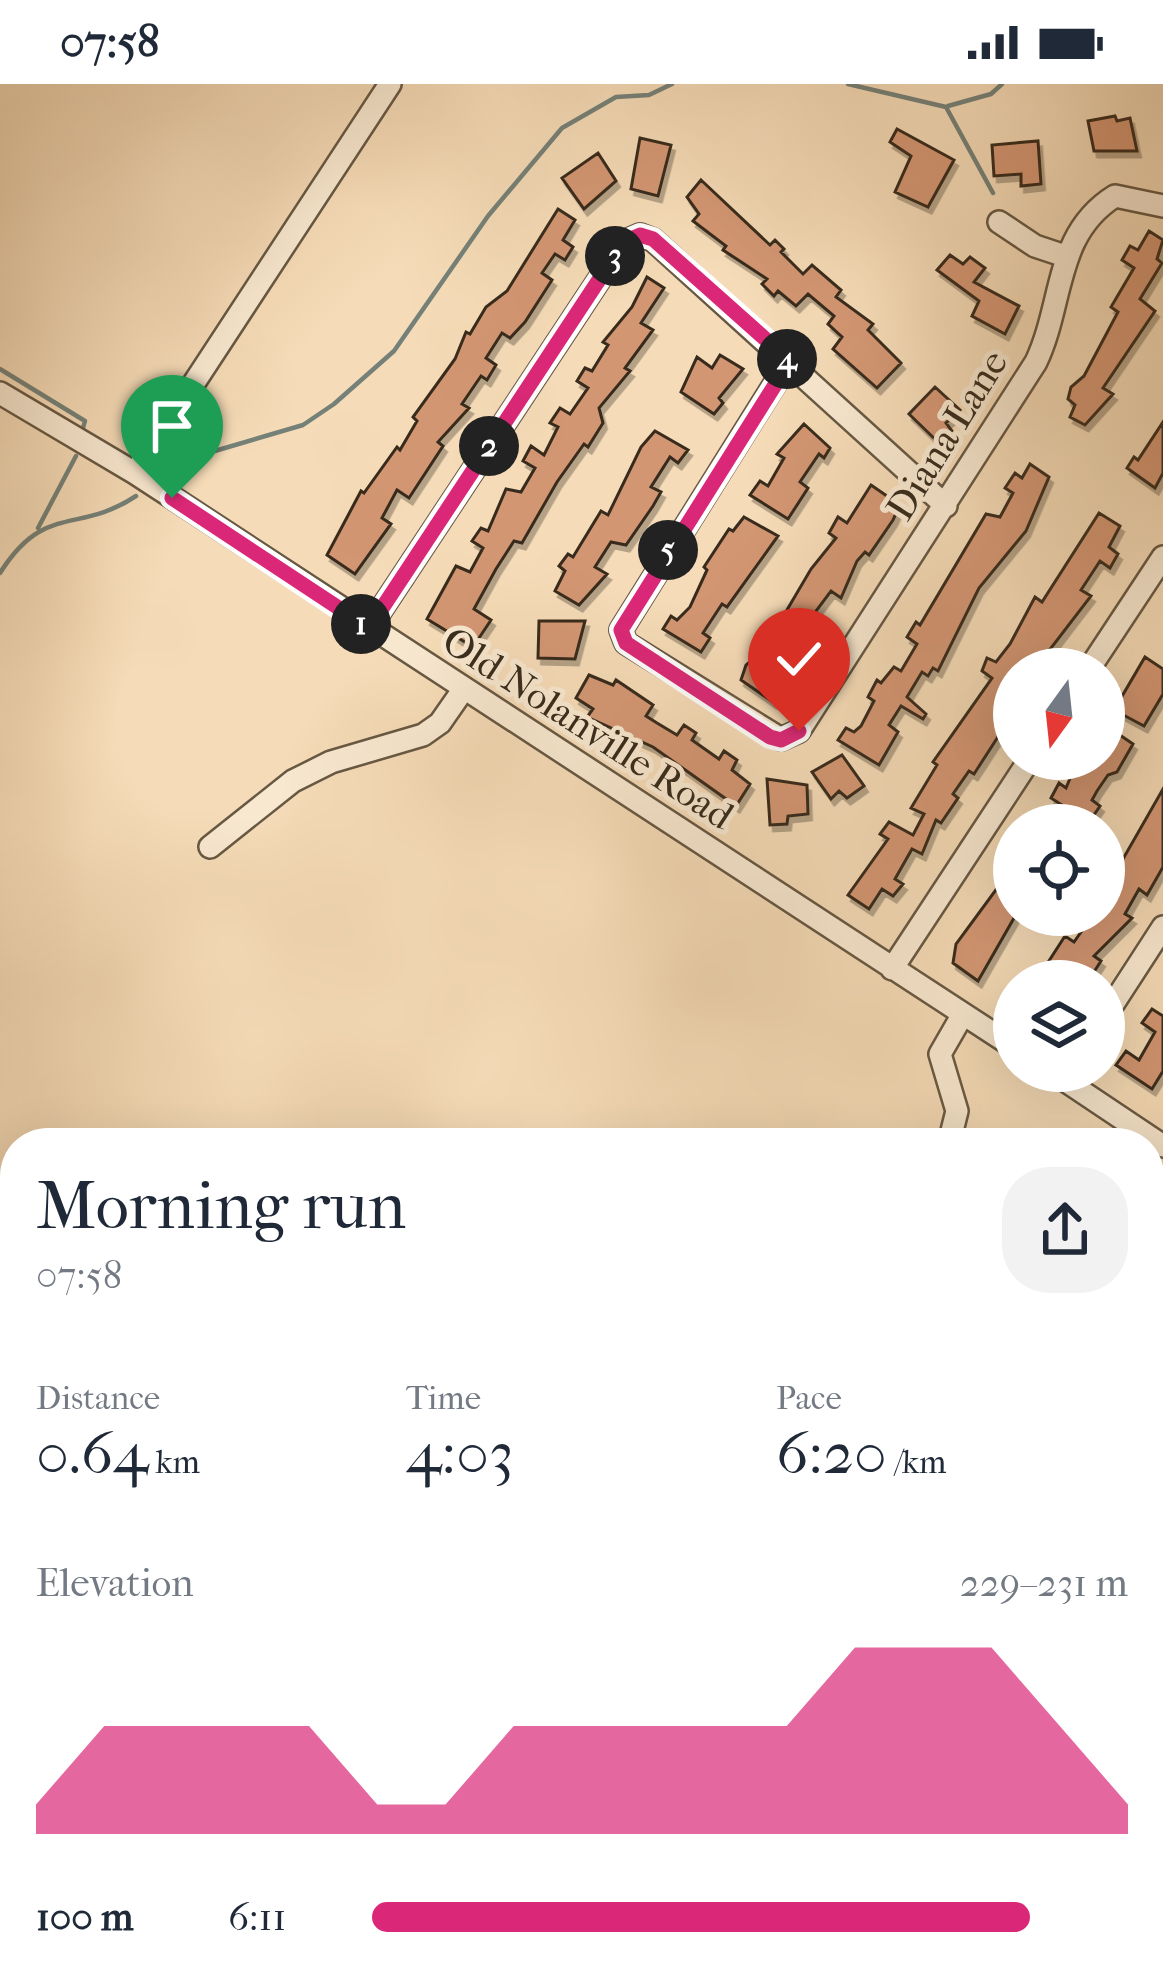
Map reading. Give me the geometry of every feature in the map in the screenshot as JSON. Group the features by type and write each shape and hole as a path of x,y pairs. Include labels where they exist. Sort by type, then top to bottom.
{"street":[{"path":"135,473 390,84"},
{"name":"Diana Lane","path":"790,361 621,630 626,643 781,740 799,731 1043,347 1064,256 1090,212 1115,196 1163,206"},
{"path":"999,222 1035,246 1064,256"},
{"path":"369,628 624,242 640,235 653,239 946,506"},
{"name":"Old Nolanville Road","path":"0,393 135,473 993,1033"},
{"path":"1103,648 1163,556"},
{"path":"210,847 293,781 332,763 423,735 440,723 464,690"},
{"path":"892,969 1016,780"},
{"path":"1125,986 1163,927"},
{"path":"953,1128 957,1111 940,1054 963,1014"},
{"path":"1087,1092 1138,1128"}],"building":[{"path":"1115,116 1117,121 1130,118 1137,151 1094,151 1088,121"},
{"path":"897,129 954,160 928,207 895,192 911,156 890,142"},
{"path":"640,138 671,145 658,196 631,189"},
{"path":"1038,141 1041,184 1021,186 1021,174 994,176 992,145"},
{"path":"598,153 616,181 584,209 562,178"},
{"path":"701,180 770,245 775,240 803,274 812,265 841,290 836,297 873,324 868,330 901,363 877,388 833,349 842,337 828,324 834,316 808,294 796,306 778,291 774,296 762,284 767,279 723,250 726,246 693,221 699,214 687,197"},
{"path":"558,209 575,220 563,240 573,247 565,260 555,254 542,273 552,280 525,322 510,338 502,333 486,358 496,365 487,380 481,376 462,404 469,408 438,442 443,446 409,498 397,490 382,518 391,524 355,574 327,555 361,491 397,447 400,450 417,421 413,417 455,359 466,332 470,334 486,307 507,291"},
{"path":"1149,231 1163,240 1157,259 1162,263 1140,299 1155,311 1103,388 1113,394 1085,425 1070,417 1075,405 1068,399 1071,387 1084,376 1118,312 1111,307 1134,268 1122,260 1130,246 1138,250"},
{"path":"950,255 963,264 970,257 985,268 974,282 1019,306 1005,334 972,316 979,301 937,270"},
{"path":"647,277 664,288 641,323 653,330 625,368 630,371 599,408 603,423 588,447 584,444 557,482 522,543 514,541 496,569 474,609 491,620 473,647 427,619 456,566 470,572 483,548 472,541 481,528 488,531 506,489 521,492 535,468 523,461 531,446 544,455 558,427 550,423 560,408 570,414 588,388 577,381 585,368 592,371 608,345 603,342 632,307"},
{"path":"720,355 743,369 719,398 723,403 714,414 681,392 697,357 712,368"},
{"path":"935,387 960,410 946,423 952,431 939,443 909,414"},
{"path":"1163,422 1163,473 1155,488 1127,468 1134,457 1138,460"},
{"path":"804,424 830,448 824,458 819,454 800,482 808,488 788,519 750,495 760,481 768,486 784,458 777,454"},
{"path":"655,431 688,450 678,463 670,457 651,487 661,492 653,506 626,545 611,542 595,567 607,574 579,605 555,591 565,571 559,566 568,554 573,557 601,511 608,515 641,447"},
{"path":"1030,464 1049,477 1026,531 979,588 938,671 933,668 928,676 922,672 907,697 926,714 923,719 901,706 889,725 898,732 879,765 838,740 846,728 854,732 861,726 874,701 868,697 877,680 881,683 894,667 901,671 917,644 907,637 916,622 920,625 986,514 1000,517 1013,493 1005,488 1015,473 1022,478"},
{"path":"871,485 900,505 869,555 865,552 857,561 841,598 831,591 816,611 803,633 811,639 809,645 796,662 786,656 772,680 782,687 773,702 741,680 746,665 764,649 811,569 836,538 829,533 838,517 847,523"},
{"path":"1099,513 1120,526 1109,547 1118,554 1110,568 1100,561 1081,590 1091,596 1051,648 1007,648 1035,597 1042,602"},
{"path":"744,517 778,536 727,607 722,604 703,633 710,638 701,652 663,629 671,616 677,620 690,607 707,570 704,567 729,529 733,531"},
{"path":"539,621 585,621 575,659 538,658"},
{"path":"1145,657 1163,669 1163,694 1144,726 1125,716 1125,691"},
{"path":"987,658 993,661 993,745 974,774 969,771 953,794 958,798 941,823 936,820 922,854 912,849 895,879 903,884 893,896 882,889 869,909 848,895 888,839 880,834 889,822 913,835 924,814 911,808 937,765 933,762 992,678 982,671"},
{"path":"589,675 613,685 616,680 653,705 646,716 677,735 684,725 696,733 692,740 719,759 724,751 737,760 732,770 750,784 736,806 653,747 587,717 593,709 576,698"},
{"path":"842,755 864,786 847,798 839,791 831,799 812,772"},
{"path":"767,779 807,785 808,814 788,816 787,824 770,825"},
{"path":"1069,780 1105,780 1092,800 1097,804 1060,804 1051,798 1059,783 1066,788"},
{"path":"1163,789 1163,867 1147,895 1139,889 1125,914 1125,856"},
{"path":"993,894 993,936 1004,936 978,981 953,963 956,944"},
{"path":"1065,936 1074,942 1078,936 1114,936 1094,956 1100,960 1050,960"},
{"path":"1152,1009 1163,1016 1163,1071 1152,1089 1125,1071 1126,1051 1139,1060 1155,1032 1142,1023"}],"waterway":[{"path":"180,474 208,453 303,425 334,404 394,351 488,216 562,128 616,97 649,95 672,84"},
{"path":"848,84 946,107 993,193"},
{"path":"948,106 991,94 1002,84"},
{"path":"0,369 85,421 83,428"},
{"path":"38,528 76,456"},
{"path":"0,573 32,536 115,508 136,496"}],"route":[{"path":"172,498 369,628 624,242 640,235 653,239 790,361 621,630 626,643 770,737 781,740 799,731"}]}
